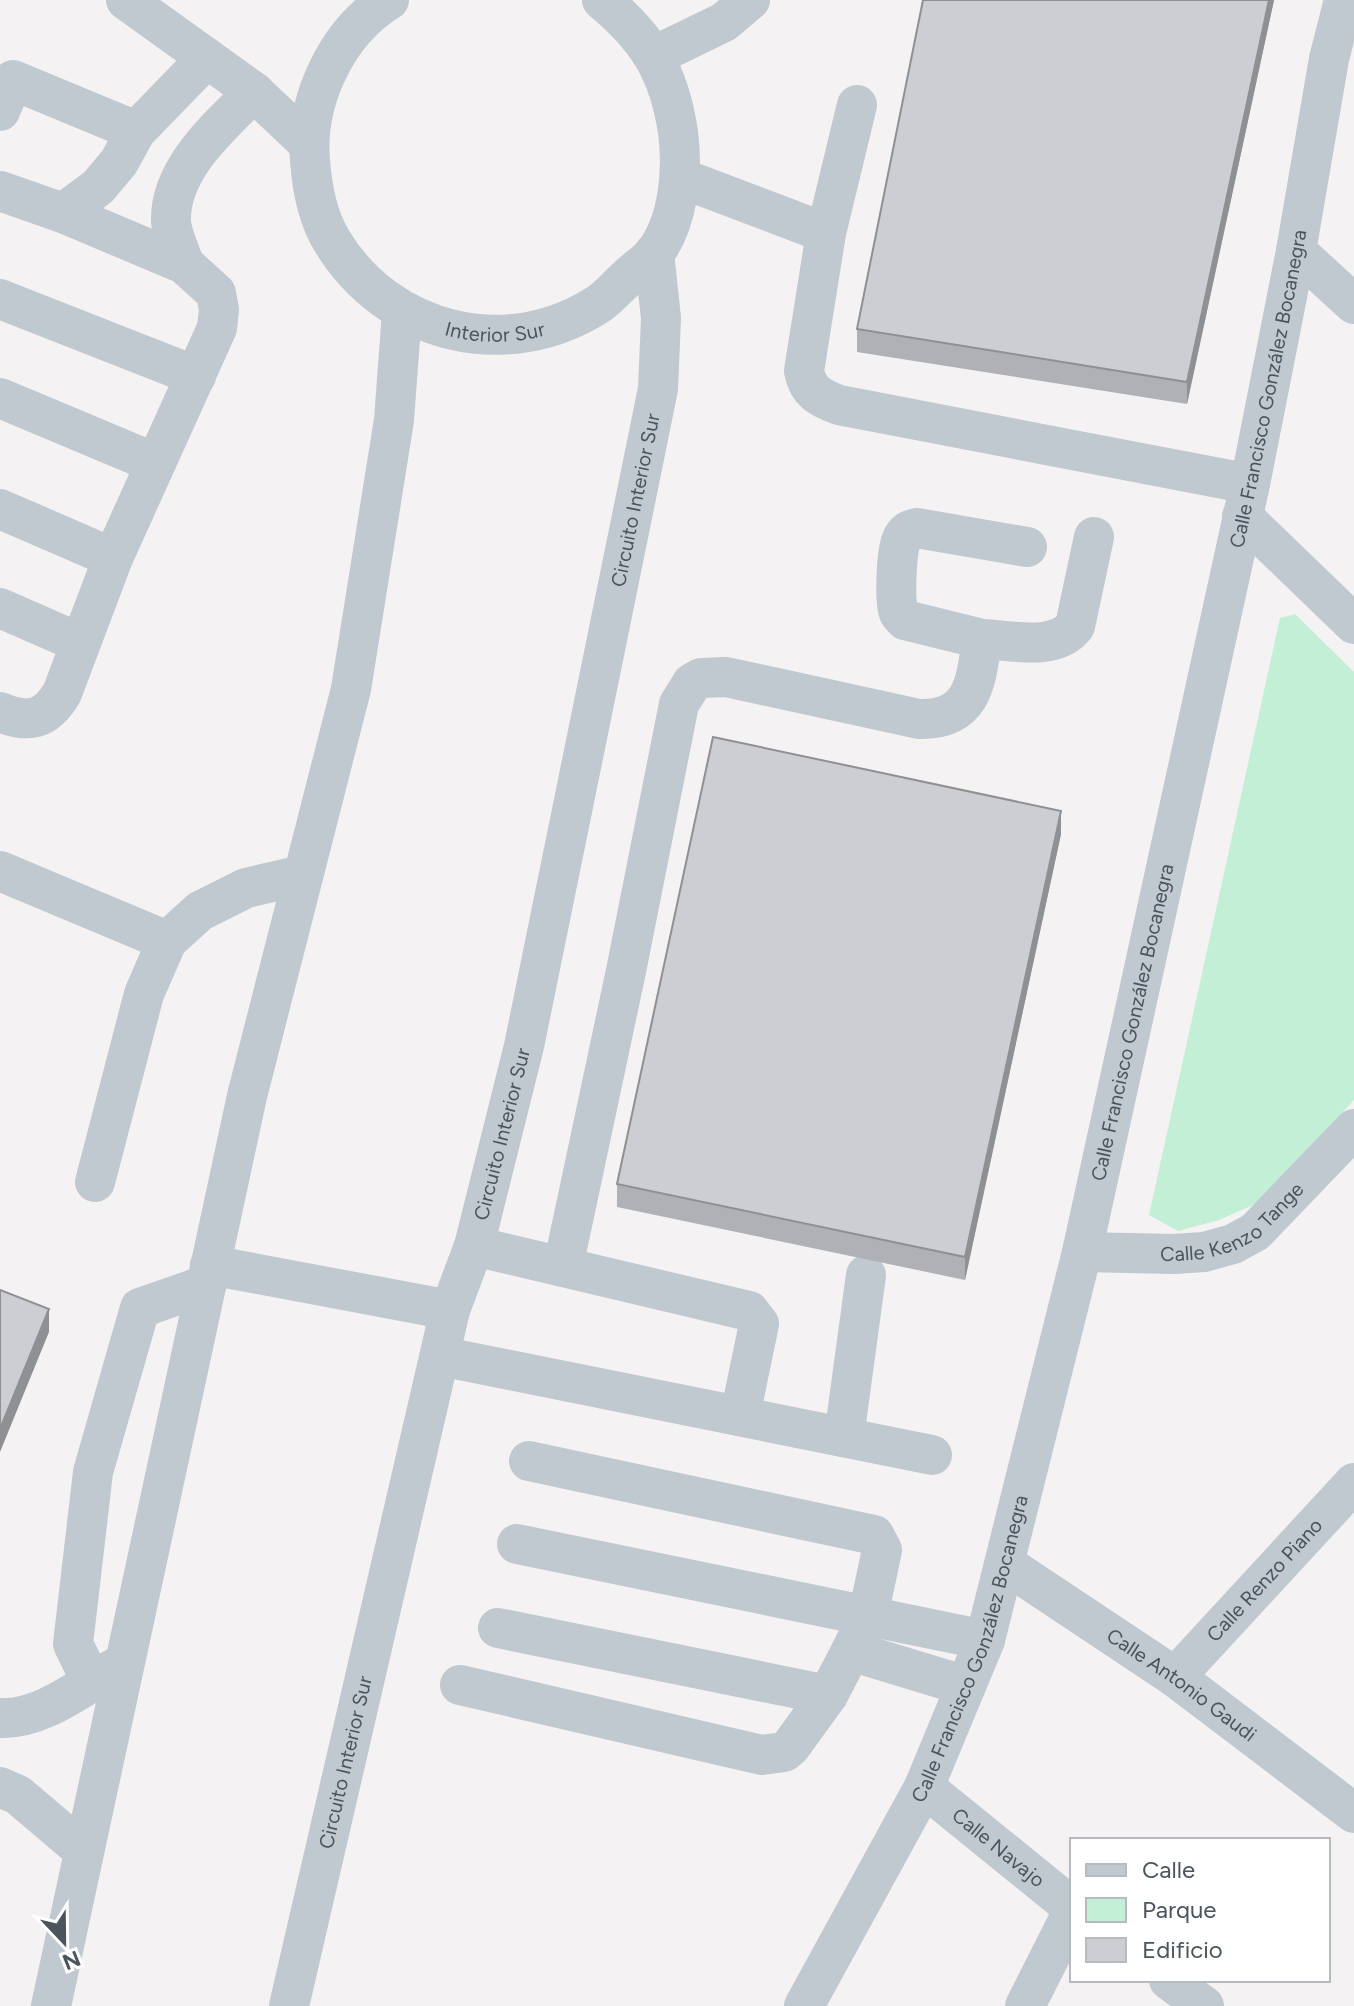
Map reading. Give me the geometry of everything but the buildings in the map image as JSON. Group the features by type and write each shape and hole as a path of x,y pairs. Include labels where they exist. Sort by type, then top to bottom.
{"street":[{"path":"126,0 254,92 308,143"},
{"name":"Interior Sur","path":"389,0 376,8 341,46 318,92 308,143 313,193 331,240 361,280 402,312 451,331 503,336 554,326 600,302 654,253 668,226 681,178 673,100 654,56 629,23 602,0"},
{"path":"654,56 724,22 750,0"},
{"name":"Calle Francisco González Bocanegra","path":"804,2006 924,1787 985,1640 1082,1252 1246,500 1296,251 1329,59 1344,0"},
{"path":"63,213 98,187 119,162 136,131 207,58"},
{"path":"0,111 13,80 136,131"},
{"path":"184,264 171,223 176,188 211,136 254,92"},
{"path":"857,105 826,233 804,371 806,383 813,393 839,405 1246,500 1354,624"},
{"path":"681,178 826,233"},
{"path":"0,191 63,213 184,264 216,293 219,310 217,328 113,558 62,693 53,708 41,716 12,717 0,712"},
{"path":"1296,251 1354,304"},
{"name":"Circuito Interior Sur","path":"289,2006 450,1310 474,1246 524,1046 658,389 661,318 654,253"},
{"path":"0,299 196,376"},
{"path":"51,2006 84,1851 108,1672 208,1275 247,1096 351,689 394,420 402,312"},
{"path":"0,398 155,463"},
{"path":"0,509 113,558"},
{"path":"1027,547 917,528 908,530 899,545 897,599 901,617 982,639 1045,642 1069,634 1075,626 1094,537"},
{"path":"0,608 80,643"},
{"path":"563,1267 679,704 685,693 701,678 726,677 919,719 937,718 967,700 975,686 982,639"},
{"path":"0,871 167,941"},
{"path":"95,1182 144,994 167,941 200,911 246,888 302,875"},
{"name":"Calle Kenzo Tange","path":"1082,1252 1174,1254 1204,1252 1233,1244 1255,1232 1354,1129"},
{"path":"474,1246 749,1311 759,1324 740,1416"},
{"path":"108,1672 73,1644 93,1472 140,1308 208,1275 450,1310"},
{"path":"844,1437 866,1275"},
{"path":"440,1356 932,1455"},
{"path":"460,1685 762,1755 784,1752 791,1746 828,1695 859,1634 882,1550 874,1535 529,1461"},
{"name":"Calle Renzo Piano","path":"1175,1677 1354,1483"},
{"path":"517,1544 859,1634 966,1686"},
{"name":"Calle Antonio Gaudi","path":"1005,1564 1175,1677 1354,1813"},
{"path":"498,1628 828,1695"},
{"path":"859,1634 985,1640"},
{"path":"0,1718 47,1708 108,1672"},
{"path":"0,1787 18,1795 84,1851"},
{"name":"Calle Navajo","path":"924,1787 1070,1908"},
{"path":"1025,2006 1070,1914"},
{"path":"1172,1982 1204,2006"}],"green space":[{"path":"1295,614 1354,672 1354,1100 1260,1202 1219,1220 1178,1231 1149,1215 1280,618"}]}
